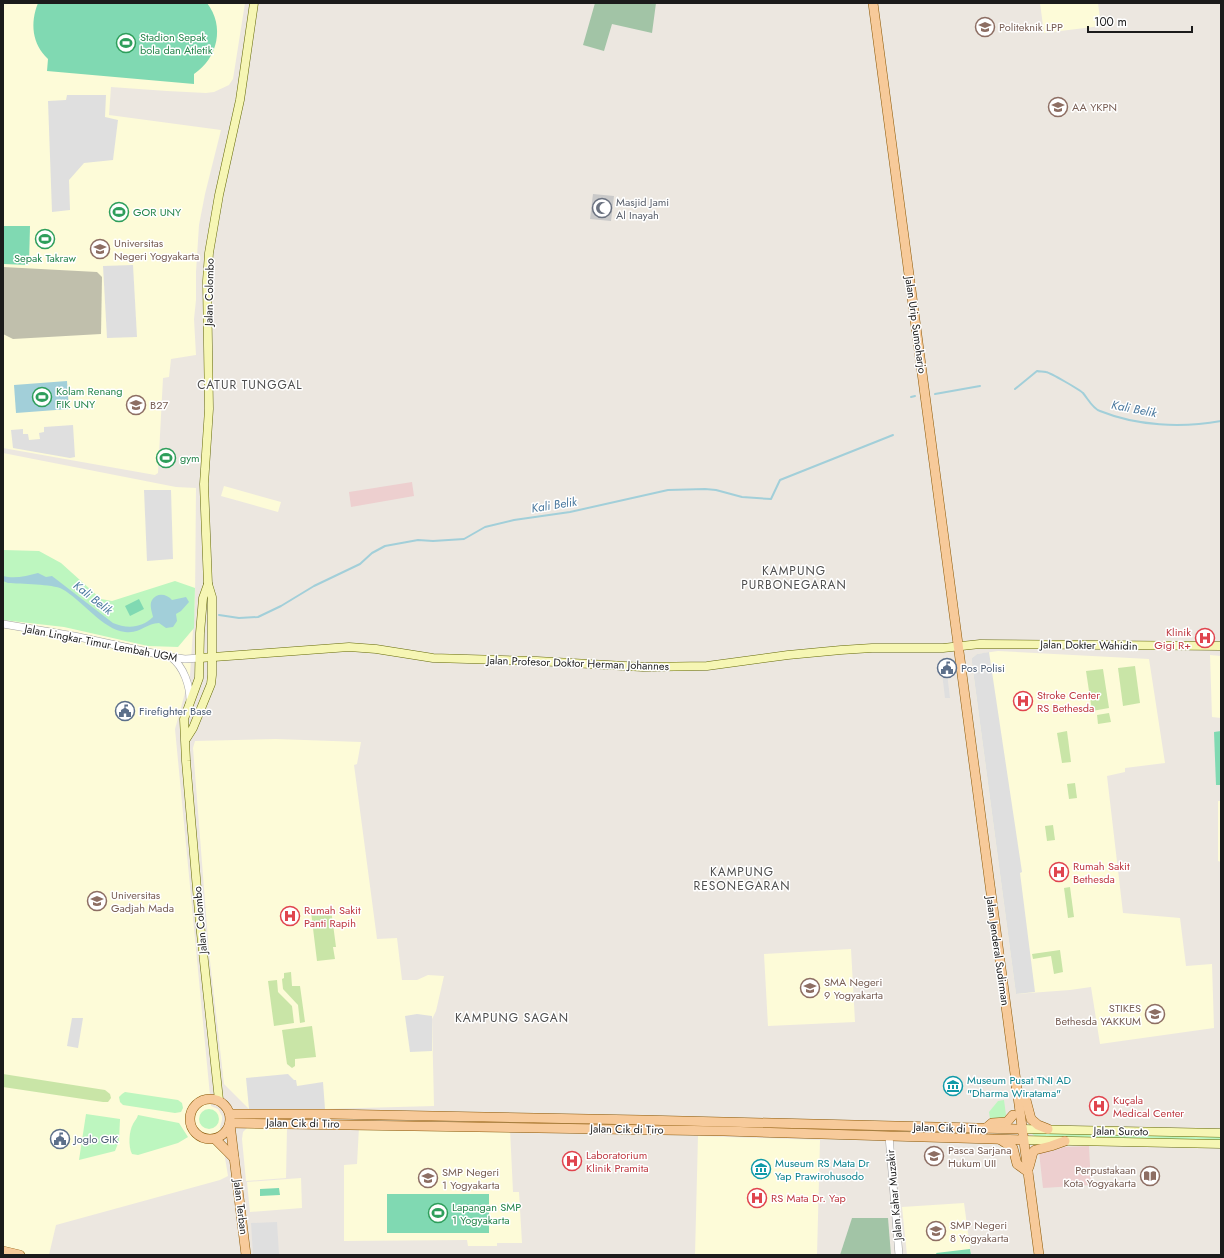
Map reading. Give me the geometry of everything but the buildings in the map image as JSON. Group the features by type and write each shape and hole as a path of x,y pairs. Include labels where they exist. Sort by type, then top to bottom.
{"main road":[{"name":"Jalan Colombo","path":"186,740 211,684 212,676 212,597 208,584 204,484 209,409 207,281 209,253 219,195 240,100 254,3"},
{"name":"Jalan Urip Sumoharjo","path":"873,3 957,647"},
{"name":"Jalan Colombo","path":"208,584 203,598 199,678 184,721 200,924 219,1100"},
{"name":"Jalan Dokter Wahidin","path":"957,647 980,644 1221,646"},
{"name":"Jalan Profesor Doktor Herman Johannes","path":"200,658 349,647 371,648 433,658 537,661 643,667 707,666 788,655 860,649 957,647"},
{"name":"Jalan Jenderal Sudirman","path":"957,647 1039,1255"},
{"path":"1016,1089 1027,1103 1031,1119 1038,1125 1048,1129"},
{"path":"210,1098 219,1100 226,1106 230,1120 226,1132 215,1139 205,1139 197,1134 191,1126 190,1115 195,1105 201,1101 210,1098"},
{"name":"Jalan Cik di Tiro","path":"230,1120 329,1114 634,1120 888,1131 1023,1140"},
{"path":"985,1129 992,1123 1007,1122 1013,1115"},
{"name":"Jalan Terban","path":"230,1120 246,1255"},
{"name":"Jalan Cik di Tiro","path":"888,1131 1022,1129"},
{"name":"Jalan Suroto","path":"1022,1129 1221,1133"},
{"path":"215,1139 234,1158"},
{"path":"999,1139 1013,1148 1017,1164 1028,1172 1033,1152 1035,1150 1053,1146 1065,1141"},
{"name":"Jalan Suroto","path":"1023,1140 1221,1144"},
{"path":"3,1251 20,1255"}],"street":[{"name":"Jalan Lingkar Timur Lembah UGM","path":"3,624 74,636 171,657 200,658"},
{"path":"171,657 177,662 185,677 189,692 190,704"},
{"name":"Jalan Kahar Muzakir","path":"888,1131 899,1255"}],"shaded area":[{"name":"Universitas Negeri Yogyakarta","path":"3,3 245,3 233,79 229,85 214,92 206,93 111,87 109,115 221,130 199,225 194,319 196,355 171,359 169,377 163,378 158,473 155,475 3,448"},
{"path":"1040,3 1098,3 1101,26 1044,33"},
{"path":"67,95 106,95 105,117 118,120 113,160 84,163 69,180 70,210 52,212 48,101 66,100"},
{"name":"Masjid Jami Al Inayah","path":"593,194 614,196 611,221 590,219"},
{"path":"133,265 137,337 107,338 103,266"},
{"path":"3,267 97,272 102,277 101,334 13,339 3,334"},
{"path":"73,425 75,457 70,458 13,448 11,430 23,429 23,434 28,434 29,440 40,439 39,433 44,432 44,427"},
{"name":"Universitas Gadjah Mada","path":"3,453 176,487 196,488 195,601 190,675 175,729 211,1106 218,1109 222,1116 220,1127 228,1176 220,1180 56,1225 49,1255 3,1255"},
{"path":"412,482 414,496 351,507 349,492"},
{"path":"224,486 281,502 278,512 221,496"},
{"path":"144,490 171,490 173,559 147,561"},
{"name":"Rumah Sakit Bethesda","path":"998,651 1149,659 1165,763 1125,768 1125,772 1107,776 1123,913 1180,918 1186,966 1212,964 1214,1028 1100,1044 1091,987 1016,994 972,663 972,658 977,654"},
{"path":"989,652 1022,872 1020,873 1035,992 1016,994 972,663 972,658 977,654"},
{"path":"1210,655 1221,656 1221,718 1212,717"},
{"path":"942,673 947,673 950,698 945,698"},
{"name":"Rumah Sakit Panti Rapih","path":"276,739 361,742 357,764 354,765 377,939 397,938 402,980 417,980 428,975 444,976 436,1011 432,1019 434,1106 325,1109 249,1109 224,1084 209,952 193,748 195,741"},
{"path":"1218,801 1221,801 1221,862 1218,861"},
{"name":"SMA Negeri 9 Yogyakarta","path":"851,949 855,1022 768,1026 764,954"},
{"path":"417,1014 432,1016 432,1051 410,1052 405,1016"},
{"path":"72,1018 83,1018 78,1048 67,1046"},
{"path":"288,1074 296,1080 297,1086 323,1082 325,1109 249,1109 246,1078"},
{"name":"SMP Negeri 1 Yogyakarta","path":"359,1127 510,1129 513,1192 519,1192 522,1243 497,1243 497,1246 468,1246 467,1240 344,1241 344,1165 357,1164"},
{"path":"247,1128 287,1128 286,1178 246,1181 242,1139 243,1132"},
{"name":"RS Mata Dr. Yap","path":"698,1136 820,1140 817,1255 695,1255"},
{"path":"1089,1146 1091,1185 1043,1188 1039,1152 1053,1151 1064,1147"},
{"path":"301,1178 302,1208 250,1212 247,1182"},
{"name":"SMP Negeri 8 Yogyakarta","path":"964,1203 971,1255 907,1255 902,1207"},
{"path":"277,1222 279,1254 253,1255 251,1223"}],"green space":[{"name":"Stadion Sepak bola dan Atletik","path":"38,3 207,3 213,12 216,22 216,41 209,59 194,74 194,84 47,71 48,59 39,47 33,26 35,11"},
{"path":"595,3 656,3 652,33 612,24 604,51 583,45"},
{"path":"3,226 30,226 29,265 3,264"},
{"path":"3,550 39,551 61,563 101,599 112,601 175,581 195,588 194,628 178,647 148,646 64,627 3,620"},
{"path":"139,599 144,609 130,616 125,606"},
{"path":"1135,666 1140,703 1123,706 1118,668"},
{"path":"1103,669 1109,708 1092,711 1086,671"},
{"path":"1109,713 1111,722 1098,724 1097,715"},
{"path":"1067,731 1071,762 1062,763 1057,733"},
{"path":"1221,731 1221,785 1216,785 1214,732"},
{"path":"1075,783 1077,798 1069,799 1067,784"},
{"path":"1053,825 1055,840 1047,841 1045,826"},
{"path":"1070,887 1074,917 1068,918 1064,888"},
{"path":"331,909 336,947 333,947 335,959 317,961 311,912"},
{"path":"1060,950 1063,972 1054,974 1051,956 1033,959 1032,954"},
{"path":"291,972 292,986 300,986 305,1022 300,1023 298,1005 283,989 282,979 284,978 284,973"},
{"path":"277,980 278,992 292,1006 294,1023 274,1026 268,981"},
{"path":"312,1026 316,1057 295,1059 295,1066 292,1068 287,1064 282,1030"},
{"path":"3,1074 105,1090 110,1094 111,1098 108,1102 103,1102 3,1087"},
{"path":"125,1092 178,1100 182,1103 183,1108 181,1112 175,1113 123,1105 120,1102 119,1097"},
{"path":"1004,1100 1006,1115 1004,1118 990,1119 989,1112 998,1101"},
{"path":"209,1109 216,1112 219,1119 216,1126 209,1129 202,1126 199,1119 202,1112"},
{"path":"86,1114 120,1119 119,1141 115,1151 79,1160"},
{"path":"138,1115 179,1123 188,1137 178,1143 138,1155 132,1154 130,1147 130,1134"},
{"path":"1032,1134 1221,1136 1221,1141 1035,1136"},
{"path":"279,1188 280,1195 260,1196 260,1189"},
{"name":"Lapangan SMP 1 Yogyakarta","path":"387,1194 489,1194 489,1233 387,1233"},
{"path":"852,1218 888,1218 891,1255 840,1255"},
{"path":"970,1249 971,1255 937,1255 936,1253"}],"water":[{"name":"Kolam Renang FIK UNY","path":"67,381 69,409 16,413 14,385"},
{"path":"38,573 46,577 52,576 113,623 118,625 129,627 149,621 153,617 151,608 152,600 154,597 159,595 165,595 172,600 186,597 189,602 176,614 177,621 173,627 166,628 159,623 154,623 139,630 125,632 117,630 100,620 69,594 58,587 36,584 8,583 3,581 3,576 16,577"}],"waterway":[{"name":"Kali Belik","path":"1015,389 1037,371 1045,372 1059,378 1081,391 1097,410 1114,416 1144,423 1175,425 1221,421"},
{"name":"Kali Belik","path":"935,394 980,386"},
{"name":"Kali Belik","path":"911,397 915,396"},
{"name":"Kali Belik","path":"219,615 239,618 258,617 281,606 314,586 360,564 372,553 385,546 418,540 433,541 464,539 485,527 514,520 570,512 668,490 705,489 716,490 742,497 771,499 780,480 893,435"}],"place":[{"name":"Politeknik LPP","path":"985,27"},
{"name":"Stadion Sepak bola dan Atletik","path":"126,43"},
{"name":"AA YKPN","path":"1058,107"},
{"name":"Masjid Jami Al Inayah","path":"602,208"},
{"name":"GOR UNY","path":"119,212"},
{"name":"Sepak Takraw","path":"45,239"},
{"name":"Universitas Negeri Yogyakarta","path":"100,249"},
{"name":"Kolam Renang FIK UNY","path":"42,397"},
{"name":"B27","path":"136,405"},
{"name":"gym","path":"166,458"},
{"name":"Klinik Gigi R+","path":"1205,638"},
{"name":"Pos Polisi","path":"947,668"},
{"name":"Stroke Center RS Bethesda","path":"1023,701"},
{"name":"Firefighter Base","path":"125,711"},
{"name":"Rumah Sakit Bethesda","path":"1059,872"},
{"name":"Universitas Gadjah Mada","path":"97,901"},
{"name":"Rumah Sakit Panti Rapih","path":"290,916"},
{"name":"SMA Negeri 9 Yogyakarta","path":"810,988"},
{"name":"STIKES Bethesda YAKKUM","path":"1155,1014"},
{"name":"Museum Pusat TNI AD \"Dharma Wiratama\"","path":"953,1086"},
{"name":"Kuçala Medical Center","path":"1099,1106"},
{"name":"Joglo GIK","path":"60,1139"},
{"name":"Pasca Sarjana Hukum UII","path":"934,1156"},
{"name":"Laboratorium Klinik Pramita","path":"572,1161"},
{"name":"Museum RS Mata Dr Yap Prawirohusodo","path":"761,1169"},
{"name":"Perpustakaan Kota Yogyakarta","path":"1150,1176"},
{"name":"SMP Negeri 1 Yogyakarta","path":"428,1178"},
{"name":"RS Mata Dr. Yap","path":"757,1198"},
{"name":"Lapangan SMP 1 Yogyakarta","path":"438,1213"},
{"name":"SMP Negeri 8 Yogyakarta","path":"936,1231"}],"district":[{"name":"CATUR TUNGGAL","path":"250,385"},
{"name":"KAMPUNG PURBONEGARAN","path":"794,578"},
{"name":"KAMPUNG RESONEGARAN","path":"742,879"},
{"name":"KAMPUNG SAGAN","path":"512,1018"}]}
